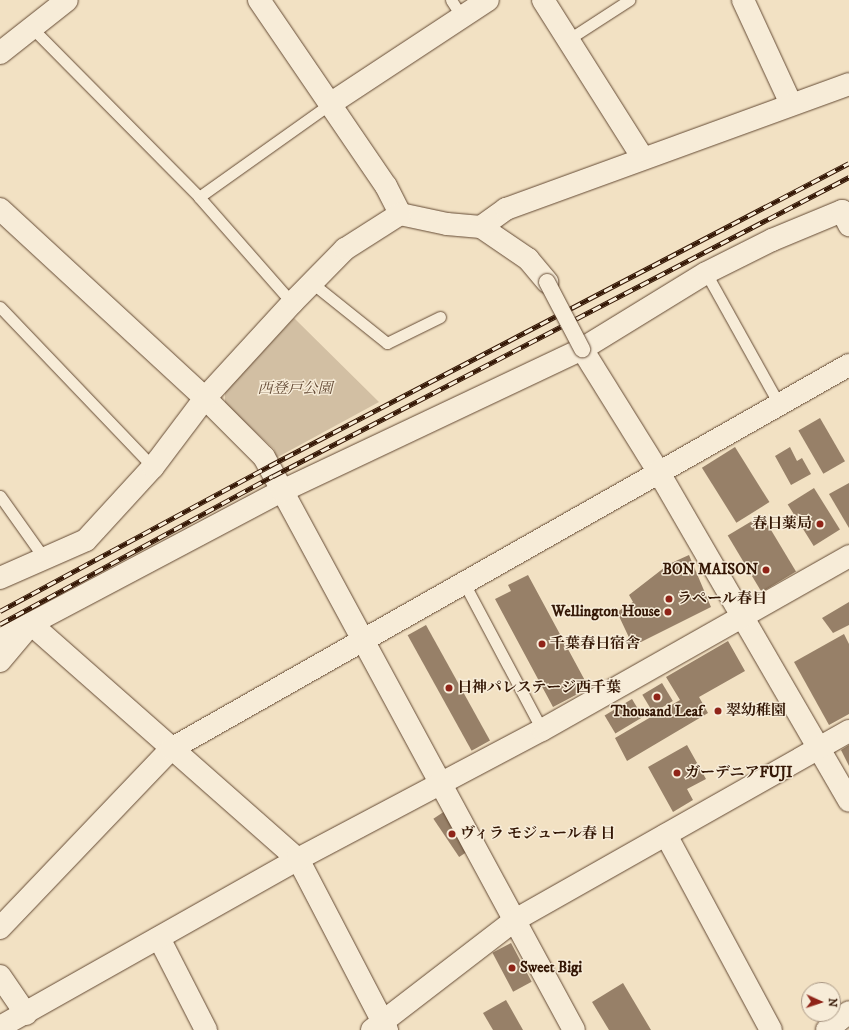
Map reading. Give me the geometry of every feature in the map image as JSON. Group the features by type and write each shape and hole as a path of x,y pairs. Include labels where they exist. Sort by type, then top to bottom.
{"street":[{"path":"0,53 33,29 67,0"},
{"path":"259,0 386,186 400,214"},
{"path":"330,104 456,9 488,0"},
{"path":"543,0 643,158"},
{"path":"743,0 790,104"},
{"path":"481,227 506,209 790,104 849,84"},
{"path":"0,210 205,398 264,457 574,1030"},
{"path":"0,578 86,540 153,467 205,398 292,303 345,249 400,214 447,224 481,227 528,260 547,282 582,349 658,471 849,801"},
{"path":"0,640 282,492 582,349 706,273 772,240 847,214"},
{"path":"0,928 172,749 658,471 849,365"},
{"path":"0,1027 26,1014 298,859 441,782 542,730 849,556"},
{"path":"0,660 31,624"},
{"path":"31,624 298,859 380,1027 515,920 849,731"},
{"path":"666,835 771,1030"},
{"path":"159,938 206,1030"},
{"path":"0,976 26,1014"},
{"path":"827,1030 849,1012"}],"lane":[{"path":"569,39 629,0"},
{"path":"33,29 199,197 292,303"},
{"path":"199,197 330,104"},
{"path":"706,273 779,404"},
{"path":"312,283 387,343 440,317"},
{"path":"0,307 153,467"},
{"path":"0,496 44,558"},
{"path":"464,583 542,730"}],"green space":[{"name":"西登戸公園","path":"294,318 379,402 276,458 274,449 225,404 225,392"}],"building":[{"path":"820,418 845,461 823,474 798,430"},
{"path":"735,447 769,502 736,523 702,468"},
{"path":"790,447 797,461 802,458 811,474 791,485 775,456"},
{"path":"849,483 849,528 829,494"},
{"path":"814,488 840,530 814,546 788,504"},
{"path":"762,515 796,572 762,592 728,536"},
{"name":"ラペール春日","path":"689,555 711,607 633,646 617,612 633,602 629,595 669,564"},
{"name":"千葉春日宿舎","path":"528,575 589,688 553,707 495,599 511,591 508,585"},
{"path":"849,602 849,625 833,633 822,618"},
{"name":"日神パレステージ西千葉","path":"426,625 490,740 472,751 408,635"},
{"path":"844,634 849,644 849,714 829,725 794,662"},
{"path":"728,641 745,671 699,697 708,713 627,761 615,738 680,700 666,677"},
{"path":"662,683 673,701 653,713 642,695"},
{"path":"632,699 643,717 615,733 605,715"},
{"name":"ガーデニアFUJI","path":"687,745 706,779 687,789 693,800 673,812 648,767"},
{"path":"849,745 849,766 841,750"},
{"name":"ヴィラ モジュール春 日","path":"445,811 471,849 459,857 433,819"},
{"path":"511,943 532,982 513,992 492,953"},
{"path":"623,983 651,1030 609,1030 592,1002"},
{"path":"506,1000 523,1030 493,1030 483,1013"}],"railway":[{"path":"0,611 269,466 849,163"},
{"path":"0,624 273,476 849,177"}],"place":[{"name":"春日薬局","path":"820,524"},
{"name":"BON MAISON","path":"766,570"},
{"name":"ラペール春日","path":"669,599"},
{"name":"Wellington House","path":"668,612"},
{"name":"千葉春日宿舎","path":"542,644"},
{"name":"日神パレステージ西千葉","path":"449,688"},
{"name":"Thousand Leaf","path":"657,697"},
{"name":"翠幼稚園","path":"718,711"},
{"name":"ガーデニアFUJI","path":"677,773"},
{"name":"ヴィラ モジュール春 日","path":"452,834"},
{"name":"Sweet Bigi","path":"512,968"}]}
